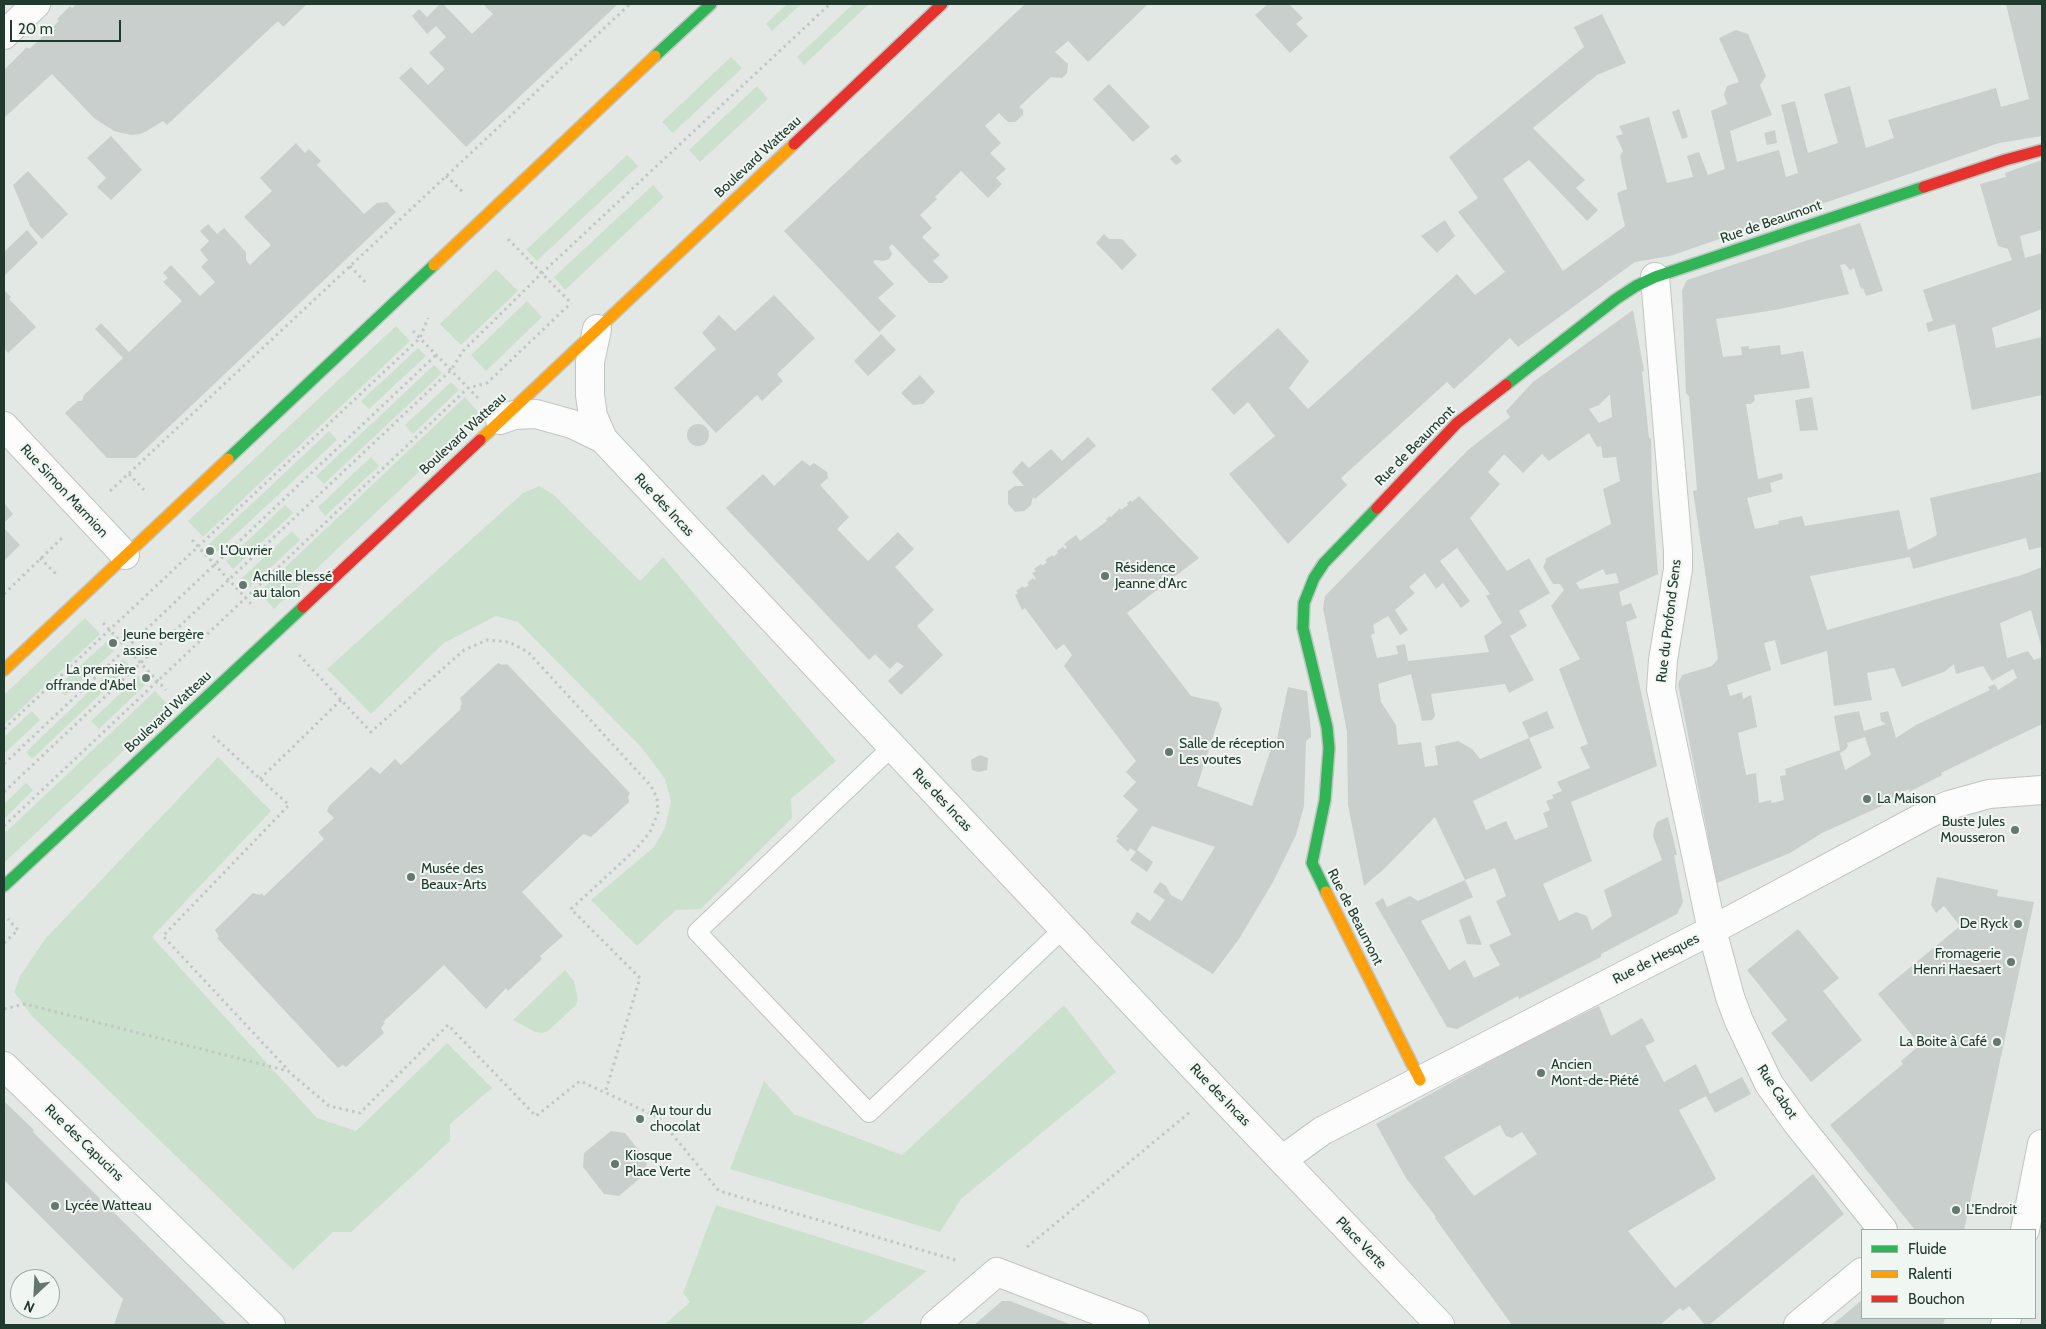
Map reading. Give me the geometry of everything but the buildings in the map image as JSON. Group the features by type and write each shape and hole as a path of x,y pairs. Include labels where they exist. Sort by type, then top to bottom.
{"main road":[{"path":"4,670 712,4"},
{"name":"Boulevard Watteau","path":"4,886 942,4"},
{"name":"Rue de Beaumont","path":"1420,1080 1312,863 1325,800 1329,748 1327,727 1303,628 1306,597 1314,578 1324,563 1457,423 1616,298 1655,277 2004,160 2042,150"}],"street":[{"path":"4,35 36,4"},
{"name":"Rue du Profond Sens","path":"1655,277 1678,551 1678,569 1663,660 1661,689 1712,930"},
{"path":"597,329 590,362 590,395 593,416 603,440"},
{"path":"500,420 514,415 536,414 572,424 603,440"},
{"name":"Rue Simon Marmion","path":"4,426 125,555"},
{"name":"Rue des Incas","path":"603,440 1282,1160"},
{"name":"Rue de Hesques","path":"1282,1160 1322,1131 1712,930 1940,809 1989,794 2042,790"},
{"name":"Rue Cabot","path":"1712,930 1730,997 1739,1021 1769,1084 1792,1116 1882,1229"},
{"name":"Rue des Capucins","path":"4,1066 271,1325"},
{"path":"2025,1229 2042,1144"},
{"name":"Place Verte","path":"1282,1160 1440,1325"},
{"path":"935,1325 996,1272 1135,1325"},
{"path":"1798,1325 1861,1273"}],"lane":[{"path":"892,747 697,932 869,1113 1063,929"}],"path":[{"path":"4,594 86,514 630,4"},
{"path":"4,792 451,370 463,351 542,273 830,4"},
{"path":"486,216 597,329"},
{"path":"501,246 508,238"},
{"path":"4,826 468,388 487,383 571,303"},
{"path":"389,307 500,420"},
{"path":"4,730 420,338 430,315"},
{"path":"4,764 436,355"},
{"path":"168,515 371,732 464,650 486,640 509,642 528,652 651,786 657,798 658,813 650,832 636,848 572,909 640,978 605,1093"},
{"path":"79,598 189,714 289,805 163,936 288,1071 329,1106 360,1113 448,1025 536,1116 580,1081 658,1117 719,1191 996,1272 1216,1091"},
{"path":"260,779 340,700"},
{"path":"4,914 18,930 4,943"},
{"path":"4,1009 25,1004 288,1071"}],"green space":[{"path":"787,4 801,4 772,31 766,24"},
{"path":"853,4 869,4 804,65 797,57"},
{"path":"731,57 742,68 673,133 662,122"},
{"path":"757,86 768,99 700,162 689,150"},
{"path":"627,155 638,166 537,261 526,250"},
{"path":"653,185 664,197 565,290 554,277"},
{"path":"496,269 518,291 461,345 440,324"},
{"path":"527,301 542,317 486,371 471,355"},
{"path":"396,326 410,341 203,537 188,521"},
{"path":"418,348 426,356 369,409 361,401"},
{"path":"434,365 442,373 324,484 316,476"},
{"path":"451,382 459,390 413,434 405,425"},
{"path":"465,397 480,414 274,609 259,592"},
{"path":"329,431 337,440 217,552 209,544"},
{"path":"371,457 379,466 325,516 318,507"},
{"path":"539,486 553,494 640,581 663,557 836,761 791,799 792,818 701,909 676,910 637,946 591,900 654,847 665,828 671,801 665,779 642,748 518,622 496,616 444,643 371,714 327,669 523,493"},
{"path":"285,505 293,513 233,569 226,561"},
{"path":"292,531 300,540 249,588 241,579"},
{"path":"85,618 100,634 4,725 4,695"},
{"path":"106,642 114,651 65,696 57,687"},
{"path":"123,659 130,666 32,759 26,752"},
{"path":"139,676 147,683 99,729 91,721"},
{"path":"155,691 170,707 4,863 4,834"},
{"path":"32,711 40,720 4,754 4,737"},
{"path":"218,757 271,811 152,937 317,1118 356,1131 447,1043 492,1088 450,1124 450,1141 407,1181 351,1232 333,1232 293,1270 32,1016 14,992 20,976 46,938"},
{"path":"26,783 33,790 4,819 4,804"},
{"path":"565,970 574,981 578,1000 576,1005 548,1031 542,1033 535,1032 513,1020"},
{"path":"1064,1005 1116,1072 961,1199 940,1232 730,1169 764,1081 794,1114 902,1155"},
{"path":"716,1205 927,1271 860,1325 664,1325 690,1302 683,1293"}],"traffic: fast":[{"path":"655,56 711,4"},
{"path":"1506,385 1616,299 1636,286 1655,277 1924,187"},
{"path":"228,459 434,265"},
{"path":"1326,892 1312,863 1325,800 1329,748 1327,727 1303,628 1304,603 1314,578 1324,563 1377,508"},
{"path":"4,886 303,607"}],"traffic: slow":[{"path":"434,265 655,56"},
{"path":"480,440 794,144"},
{"path":"4,670 228,459"},
{"path":"1326,892 1420,1080"}],"traffic: jam":[{"path":"794,144 942,4"},
{"path":"1924,187 2005,160 2042,150"},
{"path":"1377,508 1457,423 1506,385"},
{"path":"303,607 480,440"}],"place":[{"name":"L'Ouvrier","path":"210,551"},
{"name":"Résidence Jeanne d'Arc","path":"1105,576"},
{"name":"Achille blessé au talon","path":"243,585"},
{"name":"Jeune bergère assise","path":"113,643"},
{"name":"La première offrande d'Abel","path":"146,678"},
{"name":"Salle de réception Les voutes","path":"1169,752"},
{"name":"La Maison","path":"1867,799"},
{"name":"Buste Jules Mousseron","path":"2015,830"},
{"name":"Musée des Beaux-Arts","path":"411,877"},
{"name":"De Ryck","path":"2018,924"},
{"name":"Fromagerie Henri Haesaert","path":"2011,962"},
{"name":"La Boite à Café","path":"1997,1042"},
{"name":"Ancien Mont-de-Piété","path":"1541,1073"},
{"name":"Au tour du chocolat","path":"640,1119"},
{"name":"Kiosque Place Verte","path":"615,1164"},
{"name":"Lycée Watteau","path":"55,1206"},
{"name":"L'Endroit","path":"1956,1210"}]}
